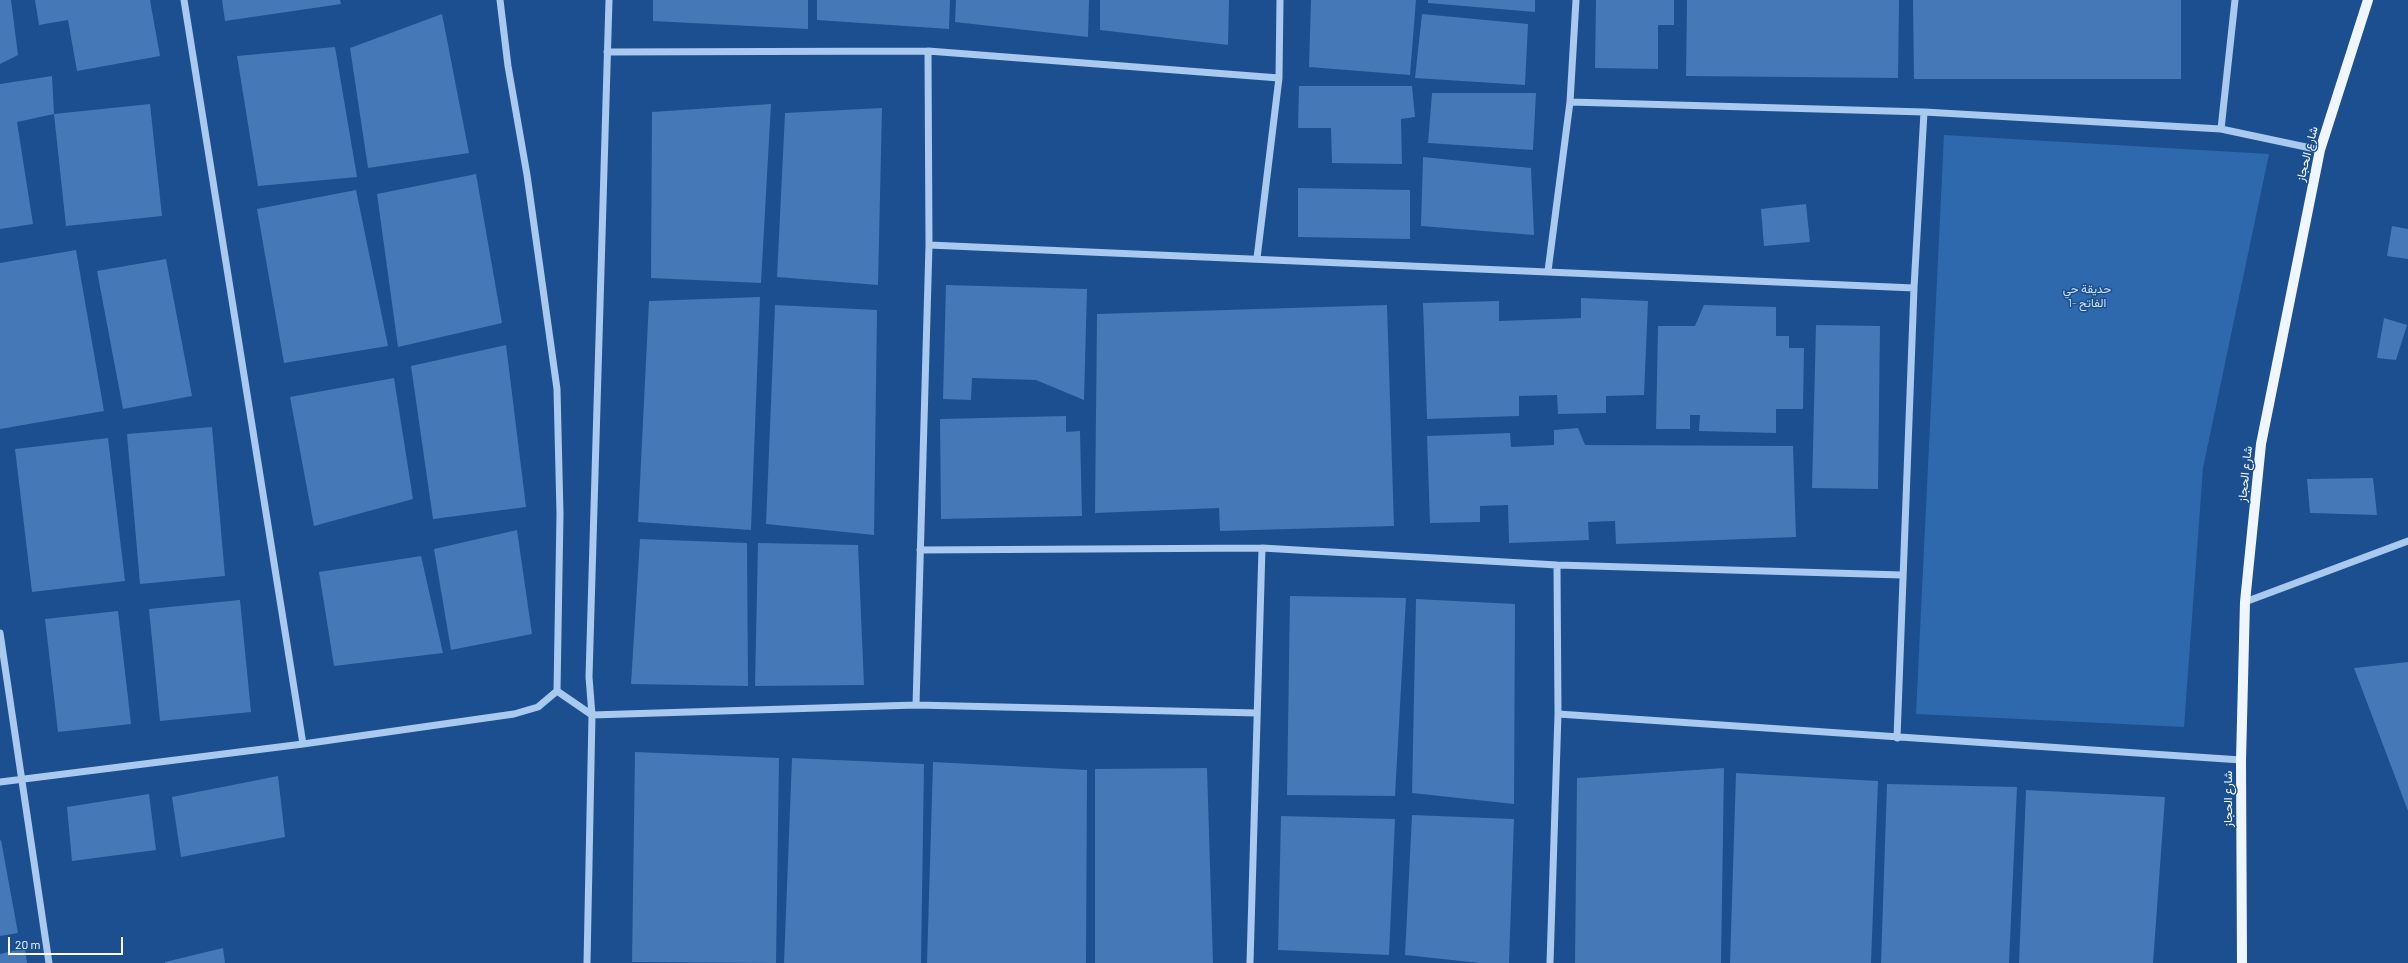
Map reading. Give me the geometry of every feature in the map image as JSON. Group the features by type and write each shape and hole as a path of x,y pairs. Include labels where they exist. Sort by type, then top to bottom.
{"main road":[{"name":"شارع الحجاز","path":"2242,963 2241,760 2246,602 2261,444 2320,150 2368,0"}],"street":[{"path":"184,0 302,744"},
{"path":"0,782 302,744 514,714 538,707 557,691 560,514 557,389 500,0"},
{"path":"587,963 592,715 589,677 609,0"},
{"path":"1257,258 1280,78 1280,0"},
{"path":"1548,271 1570,102 1576,0"},
{"path":"2221,129 2235,0"},
{"path":"607,52 928,51 1280,78"},
{"path":"916,705 928,245 928,51"},
{"path":"1570,102 1924,112 2221,129 2320,150"},
{"path":"1897,738 1914,288 1924,112"},
{"path":"928,245 1257,258 1914,288"},
{"path":"2246,602 2408,541"},
{"path":"920,550 1262,548 1557,565 1902,575"},
{"path":"1250,963 1262,548"},
{"path":"1550,963 1558,714 1557,565"},
{"path":"0,633 49,963"},
{"path":"557,691 592,715 916,705 1257,714"},
{"path":"1558,714 2241,760"}],"green space":[{"name":"حديقة حي الفاتح -1","path":"1944,135 2269,154 2203,468 2184,727 1916,714"}],"building":[{"path":"0,0 11,0 18,55 0,64"},
{"path":"35,0 150,0 160,56 77,71 68,20 39,25"},
{"path":"222,0 340,0 341,4 225,21"},
{"path":"653,0 808,0 808,29 653,21"},
{"path":"817,0 950,0 949,29 817,20"},
{"path":"956,0 1089,0 1088,37 955,22"},
{"path":"1100,0 1229,0 1228,45 1100,30"},
{"path":"1311,0 1416,0 1410,75 1309,67"},
{"path":"1428,0 1535,0 1535,12 1428,3"},
{"path":"1596,0 1674,0 1674,25 1658,25 1658,69 1595,68"},
{"path":"1687,0 1899,0 1898,78 1686,76"},
{"path":"1913,0 2181,0 2181,79 1914,79"},
{"path":"442,14 469,153 368,168 350,48"},
{"path":"1422,14 1528,24 1525,85 1415,78"},
{"path":"335,47 357,177 258,186 237,56"},
{"path":"52,76 54,114 17,122 33,224 0,229 0,84"},
{"path":"1299,86 1412,86 1415,117 1401,119 1402,164 1332,163 1331,128 1298,128"},
{"path":"1432,93 1536,93 1533,150 1428,143"},
{"path":"150,104 162,216 66,226 54,114"},
{"path":"771,104 761,283 651,278 652,112"},
{"path":"882,108 878,285 777,277 785,113"},
{"path":"1423,157 1531,168 1534,235 1421,226"},
{"path":"476,174 502,323 398,347 377,194"},
{"path":"1298,188 1410,190 1410,239 1298,237"},
{"path":"356,190 388,346 284,363 257,209"},
{"path":"1806,204 1810,242 1764,246 1761,209"},
{"path":"2392,226 2408,229 2408,259 2387,256"},
{"path":"76,250 104,411 0,429 0,263"},
{"path":"166,259 192,396 123,409 97,271"},
{"path":"946,285 1087,289 1084,400 1036,380 972,378 971,400 943,399"},
{"path":"760,297 751,530 638,522 649,301"},
{"path":"1581,298 1648,301 1644,395 1606,396 1606,413 1558,414 1557,395 1519,396 1519,416 1427,419 1423,303 1499,301 1499,321 1581,318"},
{"path":"775,305 877,310 874,535 766,524"},
{"path":"1387,305 1394,526 1220,531 1219,508 1095,513 1097,314"},
{"path":"1704,305 1776,307 1776,336 1789,336 1789,348 1804,348 1803,409 1776,409 1776,433 1699,431 1700,415 1690,415 1690,429 1656,429 1658,326 1695,326"},
{"path":"2384,318 2407,325 2396,360 2377,358"},
{"path":"1816,325 1880,326 1878,489 1812,488"},
{"path":"506,345 526,507 433,519 411,366"},
{"path":"394,378 413,499 314,526 290,397"},
{"path":"1066,416 1066,432 1080,431 1082,516 941,519 940,419"},
{"path":"212,427 225,576 140,584 127,434"},
{"path":"1578,428 1585,445 1793,446 1796,537 1616,544 1615,521 1588,522 1589,540 1509,543 1508,505 1480,506 1480,522 1430,523 1427,436 1510,433 1511,447 1554,445 1554,430"},
{"path":"108,438 125,581 32,592 15,449"},
{"path":"2373,478 2377,515 2310,513 2307,479"},
{"path":"517,530 532,634 451,650 434,549"},
{"path":"640,539 747,543 748,686 631,684"},
{"path":"758,543 858,545 864,685 755,686"},
{"path":"421,556 443,653 334,666 319,572"},
{"path":"1290,596 1406,598 1395,796 1287,795"},
{"path":"1416,599 1515,604 1514,804 1412,793"},
{"path":"240,600 251,712 160,721 149,609"},
{"path":"118,611 131,724 58,732 45,619"},
{"path":"2408,662 2408,811 2354,668"},
{"path":"635,752 779,758 776,963 632,962"},
{"path":"792,758 924,764 921,963 784,963"},
{"path":"933,762 1087,770 1086,963 927,963"},
{"path":"1207,768 1213,963 1095,963 1095,769"},
{"path":"1724,768 1721,963 1575,963 1577,778"},
{"path":"1736,773 1878,781 1871,963 1730,963"},
{"path":"278,776 285,837 181,857 172,797"},
{"path":"1887,784 2017,787 2009,963 1881,963"},
{"path":"2026,790 2165,797 2153,963 2019,963"},
{"path":"149,794 156,850 72,861 67,807"},
{"path":"1412,815 1514,819 1509,963 1480,963 1405,955"},
{"path":"1281,816 1395,819 1389,955 1278,950"},
{"path":"1,840 18,933 0,936 0,841"},
{"path":"25,948 27,963 0,963 0,954"},
{"path":"223,948 225,963 165,963 165,962"}]}
